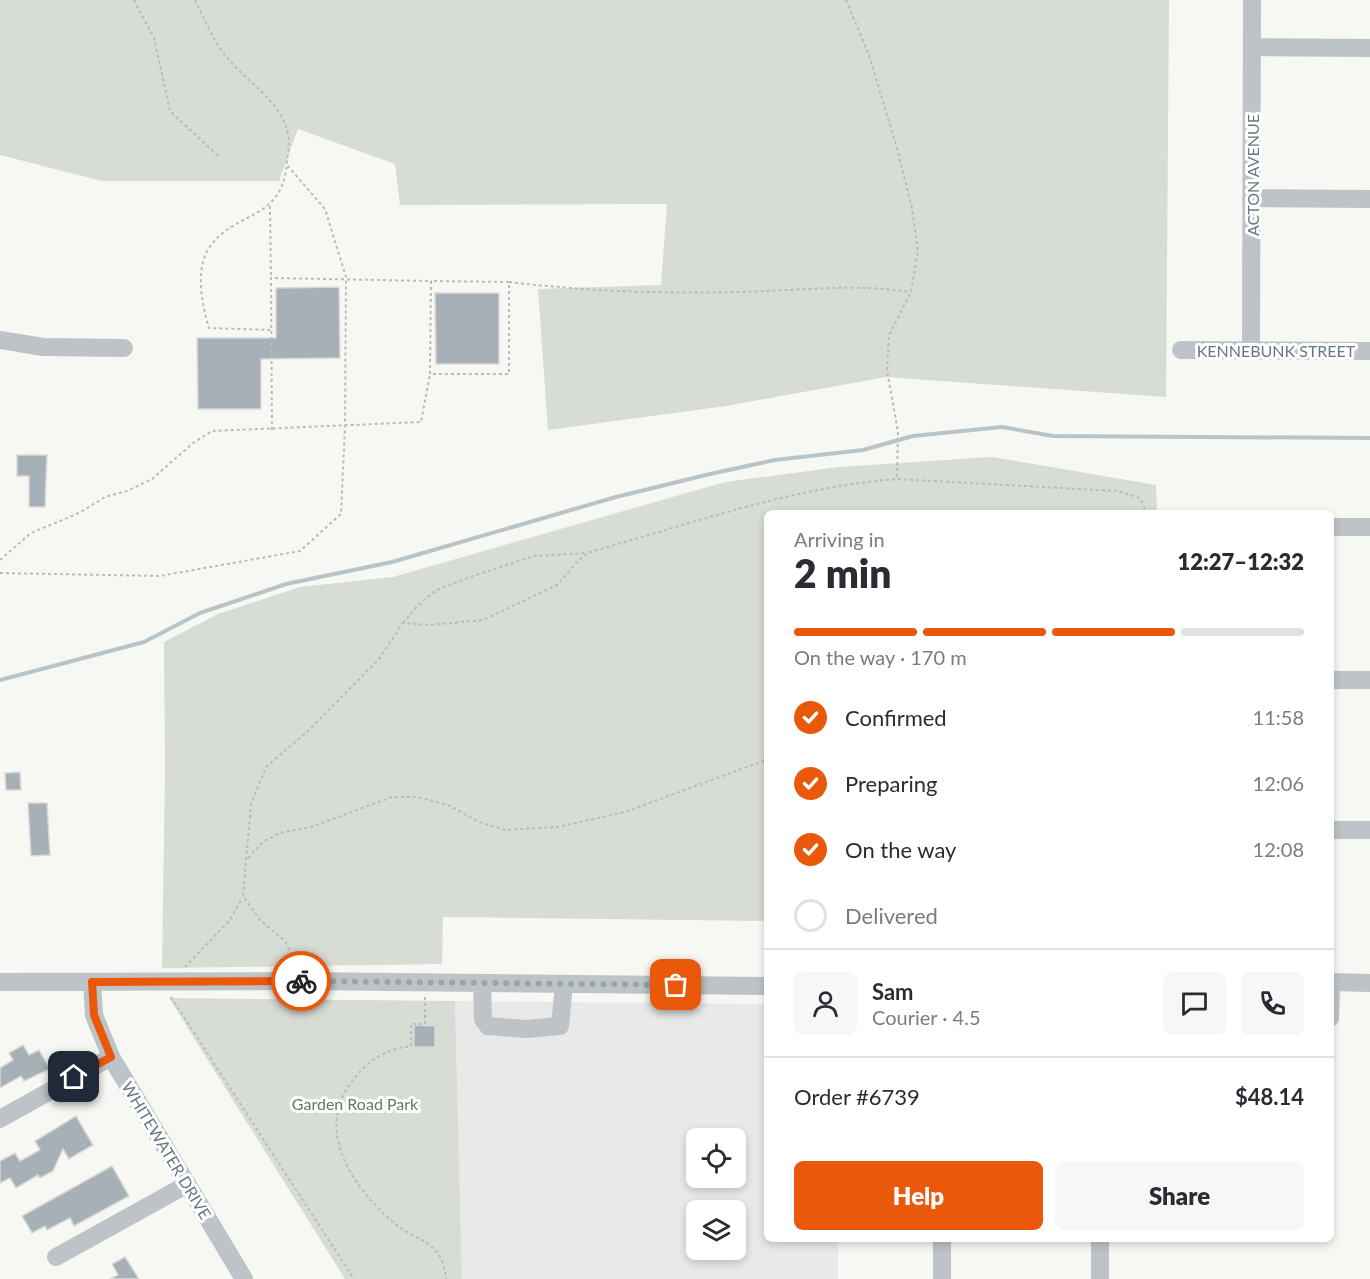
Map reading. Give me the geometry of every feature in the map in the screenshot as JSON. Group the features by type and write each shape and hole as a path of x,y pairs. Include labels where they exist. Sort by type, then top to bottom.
{"street":[{"name":"ACTON AVENUE","path":"1251,350 1252,0"},
{"path":"1253,47 1370,48"},
{"path":"1251,198 1370,199"},
{"path":"0,340 43,347 124,348"},
{"name":"KENNEBUNK STREET","path":"1181,350 1370,351"},
{"path":"1334,527 1370,527"},
{"path":"1334,680 1370,680"},
{"path":"1334,830 1370,830"},
{"path":"0,982 301,981 764,986"},
{"name":"WHITEWATER DRIVE","path":"92,982 94,1015 111,1057 244,1279"},
{"path":"1334,982 1370,983"},
{"path":"482,983 483,1020 488,1026 527,1029 560,1026 564,984"},
{"path":"0,1119 111,1057"},
{"path":"56,1257 186,1185"},
{"path":"942,1242 942,1279"},
{"path":"1100,1242 1100,1279"}],"path":[{"path":"134,0 154,38 170,111 218,156"},
{"path":"195,0 225,56 279,111 288,134 284,184 270,206 231,229 208,249 199,284 204,313 208,328 272,330"},
{"path":"846,0 869,56 912,208 918,251 910,292 889,335 888,370 898,432 897,479"},
{"path":"0,573 159,576 300,551 341,514 345,426 346,277 325,209 287,165"},
{"path":"270,206 272,430"},
{"path":"272,278 346,277 509,282 579,290 737,292 874,286 910,292"},
{"path":"0,560 31,533 79,513 105,497 152,479 193,443 212,431 421,422 430,374 431,281"},
{"path":"430,374 509,375 509,282"},
{"path":"354,1279 166,982 230,920 243,896 243,877 248,858 250,804 266,767 309,730 379,659 419,604 437,590 534,556 590,552 780,500 869,481 897,479 1118,491 1140,498 1146,510"},
{"path":"403,623 430,625 483,620 557,585 579,560 590,552"},
{"path":"248,858 263,842 279,833 311,827 392,797 418,797 448,806 479,822 505,830 557,827 625,812 764,761"},
{"path":"243,896 260,920 285,941 301,981"},
{"path":"425,982 424,1024 411,1024 411,1046 376,1057 359,1073 344,1093 339,1108 338,1136 343,1158 357,1183 392,1221 431,1245 444,1265 446,1279"}],"shaded area":[{"path":"455,1001 764,1004 764,1242 838,1242 838,1279 462,1279"}],"green space":[{"path":"0,0 1169,0 1166,397 886,377 726,406 548,430 538,289 661,285 667,204 400,205 395,164 298,129 279,181 102,181 0,155"},
{"path":"992,457 1156,485 1157,510 764,510 764,921 443,917 442,964 162,968 164,642 218,614 300,587 393,577 725,482 839,467"},
{"name":"Garden Road Park","path":"169,998 455,1001 462,1279 345,1279"}],"building":[{"path":"339,287 340,358 261,359 261,409 198,409 197,338 276,338 276,288"},
{"path":"435,293 499,293 499,364 436,364"},
{"path":"17,455 47,455 45,507 29,507 29,476 17,476"},
{"path":"20,772 21,790 6,790 5,773"},
{"path":"28,803 47,803 50,855 31,856"},
{"path":"414,1025 435,1026 435,1047 414,1047"},
{"path":"23,1045 29,1055 39,1050 50,1069 24,1081 21,1076 0,1088 0,1068 13,1060 9,1053"},
{"path":"76,1116 93,1145 69,1159 63,1149 53,1171 40,1178 38,1175 16,1188 10,1178 0,1183 0,1161 15,1153 20,1161 40,1150 35,1141"},
{"path":"112,1166 129,1196 74,1226 70,1218 47,1230 45,1226 32,1233 22,1216"},
{"path":"125,1257 139,1279 110,1279 118,1275 112,1264"}],"waterway":[{"path":"0,680 144,642 200,613 286,584 392,562 616,497 775,460 863,450 913,436 1002,427 1053,436 1370,438"}],"way so far":[{"path":"301,981 676,985"}],"route":[{"path":"74,1077 111,1057 94,1015 92,982 301,981"}]}
